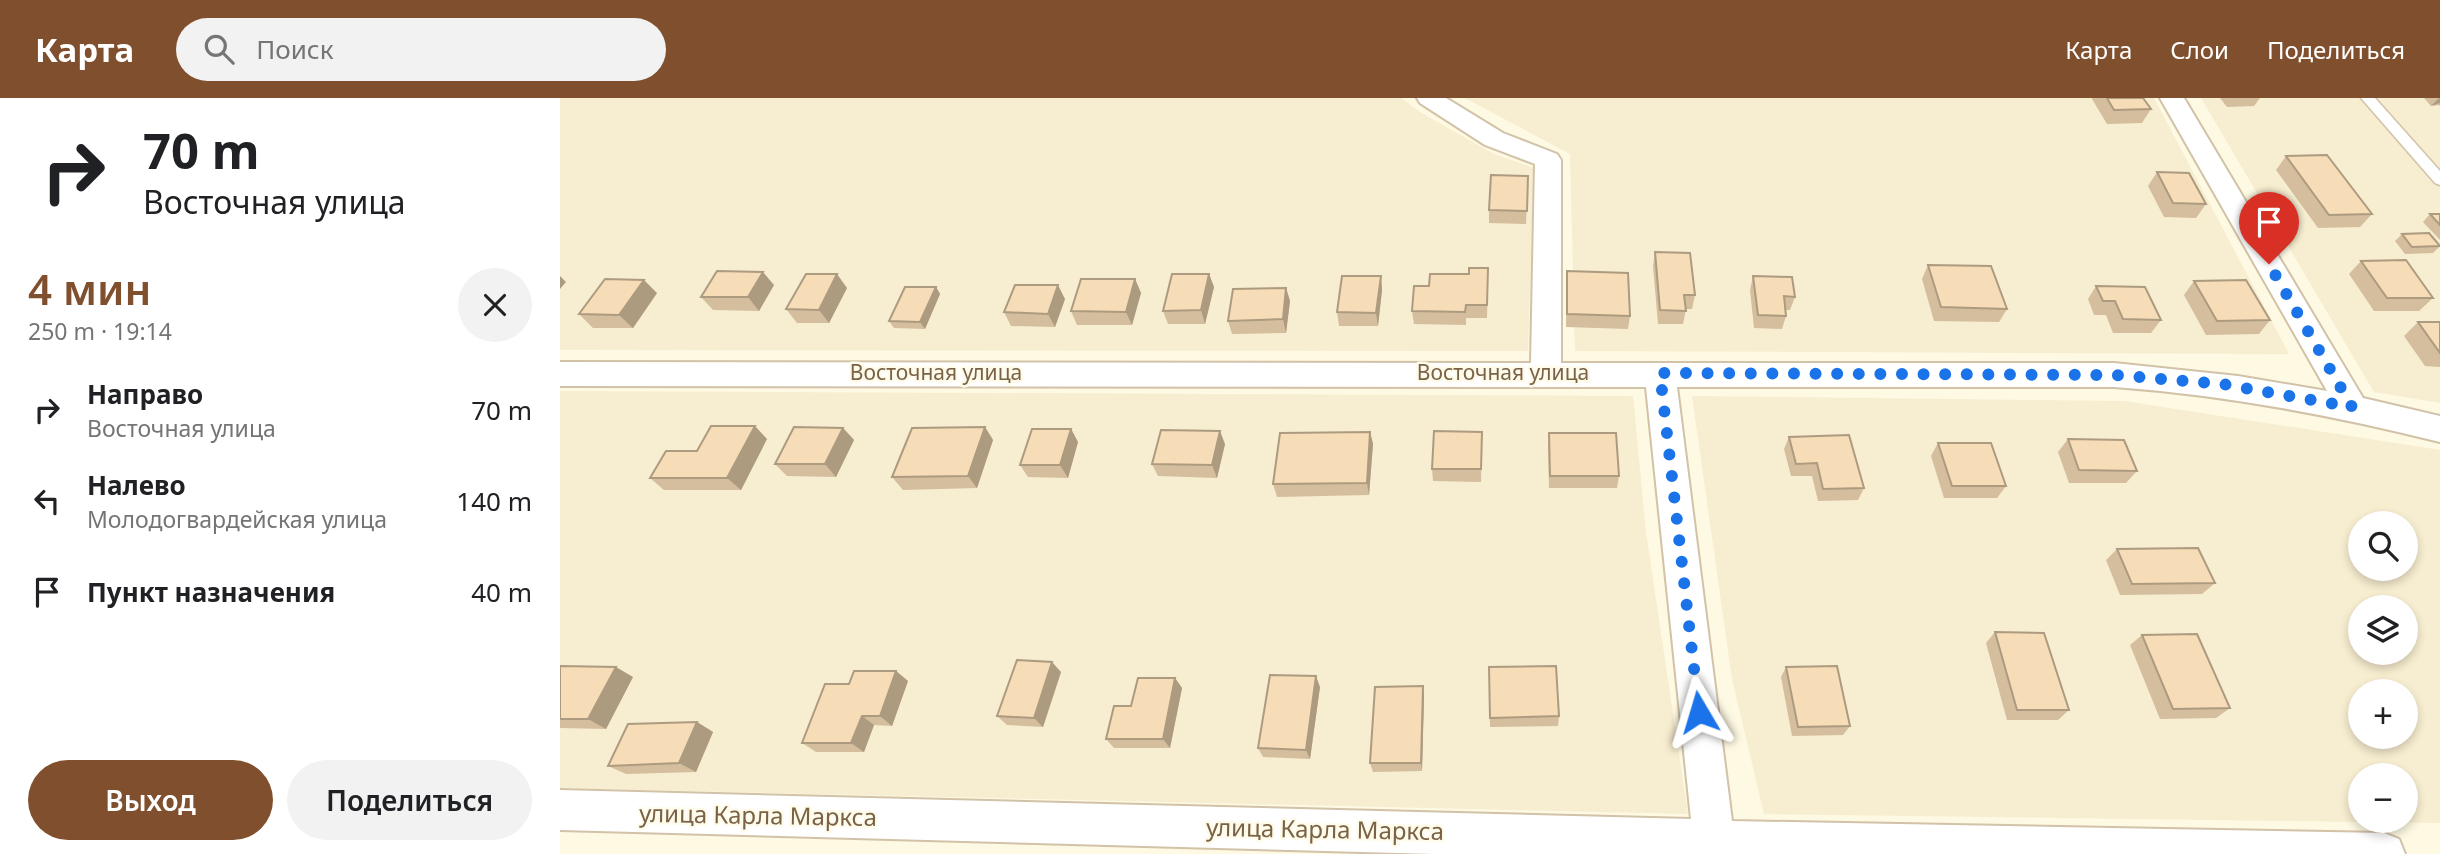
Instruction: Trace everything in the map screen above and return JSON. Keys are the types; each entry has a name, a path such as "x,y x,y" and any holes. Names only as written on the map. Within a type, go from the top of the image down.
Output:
{"street":[{"path":"1429,98 1494,139 1548,160 1546,373"},
{"path":"2172,98 2352,407"},
{"path":"1660,373 1714,841"},
{"name":"Восточная улица","path":"560,374 2114,375 2222,384 2352,407 2440,429"},
{"name":"улица Карла Маркса","path":"560,810 1714,841 1834,849 2384,854"}],"lane":[{"path":"2368,98 2440,180"}],"shaded area":[{"path":"560,98 1401,98 1420,112 1492,153 1534,168 1528,351 560,350"},
{"path":"1465,98 2154,98 2289,354 1575,351 1570,154"},
{"path":"2201,98 2440,98 2440,403 2374,392"},
{"path":"560,391 1633,396 1646,533 1688,814 560,788"},
{"path":"1692,396 2124,401 2440,450 2440,823 2418,823 2418,763 2348,763 2348,822 1764,814 1732,679"}],"building":[{"path":"2107,98 2143,98 2151,109 2114,110"},
{"path":"2327,155 2372,214 2329,215 2286,156"},
{"path":"2157,172 2189,173 2206,204 2173,203"},
{"path":"1491,175 1528,176 1527,211 1489,210"},
{"path":"2430,214 2440,214 2440,225"},
{"path":"2429,233 2440,246 2412,247 2402,234"},
{"path":"1655,252 1690,253 1695,295 1684,295 1686,311 1660,310"},
{"path":"2406,260 2433,298 2387,298 2361,261"},
{"path":"1928,265 1991,266 2007,309 1941,307"},
{"path":"1469,268 1488,268 1487,305 1466,305 1465,312 1412,311 1414,286 1429,286 1430,274 1469,274"},
{"path":"717,271 763,272 748,297 701,297"},
{"path":"1567,271 1628,273 1630,316 1567,314"},
{"path":"806,274 837,274 819,310 786,309"},
{"path":"1172,274 1209,274 1201,310 1163,311"},
{"path":"1342,276 1381,276 1376,313 1337,312"},
{"path":"1753,276 1792,277 1795,297 1784,296 1786,316 1758,315"},
{"path":"605,279 644,280 619,315 579,314"},
{"path":"1081,279 1135,279 1126,312 1071,311"},
{"path":"2246,280 2270,320 2217,321 2194,281"},
{"path":"1015,285 1058,285 1048,314 1004,312"},
{"path":"2096,286 2145,287 2161,320 2123,319 2115,301 2103,301"},
{"path":"905,287 936,287 920,322 889,321"},
{"path":"1286,288 1283,319 1228,321 1233,289"},
{"path":"2418,322 2440,322 2440,353"},
{"path":"711,426 755,426 727,478 650,478 666,451 697,451"},
{"path":"794,427 843,428 825,464 775,464"},
{"path":"985,427 968,476 892,477 912,428"},
{"path":"1032,429 1071,429 1060,465 1020,465"},
{"path":"1161,430 1220,431 1212,465 1152,464"},
{"path":"1434,431 1482,432 1481,469 1432,469"},
{"path":"1370,432 1367,483 1273,484 1280,433"},
{"path":"1549,433 1616,433 1619,476 1550,476"},
{"path":"1849,435 1864,488 1823,489 1817,463 1796,464 1789,437"},
{"path":"2068,439 2124,440 2137,471 2079,470"},
{"path":"1938,443 1991,443 2006,486 1952,486"},
{"path":"2198,548 2215,583 2132,584 2117,549"},
{"path":"1995,632 2044,633 2069,710 2017,710"},
{"path":"2197,634 2230,708 2173,709 2142,635"},
{"path":"1017,660 1052,662 1034,718 997,716"},
{"path":"560,666 616,667 588,719 560,719"},
{"path":"1556,666 1559,716 1490,718 1489,667"},
{"path":"1837,666 1850,726 1798,727 1786,667"},
{"path":"854,671 896,671 880,716 862,716 851,743 802,743 825,684 849,684"},
{"path":"1270,675 1316,676 1306,750 1258,748"},
{"path":"1138,678 1175,678 1163,739 1106,739 1114,706 1131,706"},
{"path":"1423,686 1421,763 1370,763 1375,687"},
{"path":"697,722 679,763 608,766 628,724"}],"route":[{"path":"1699,712 1660,373 2114,375 2222,384 2352,407 2269,264"}]}
